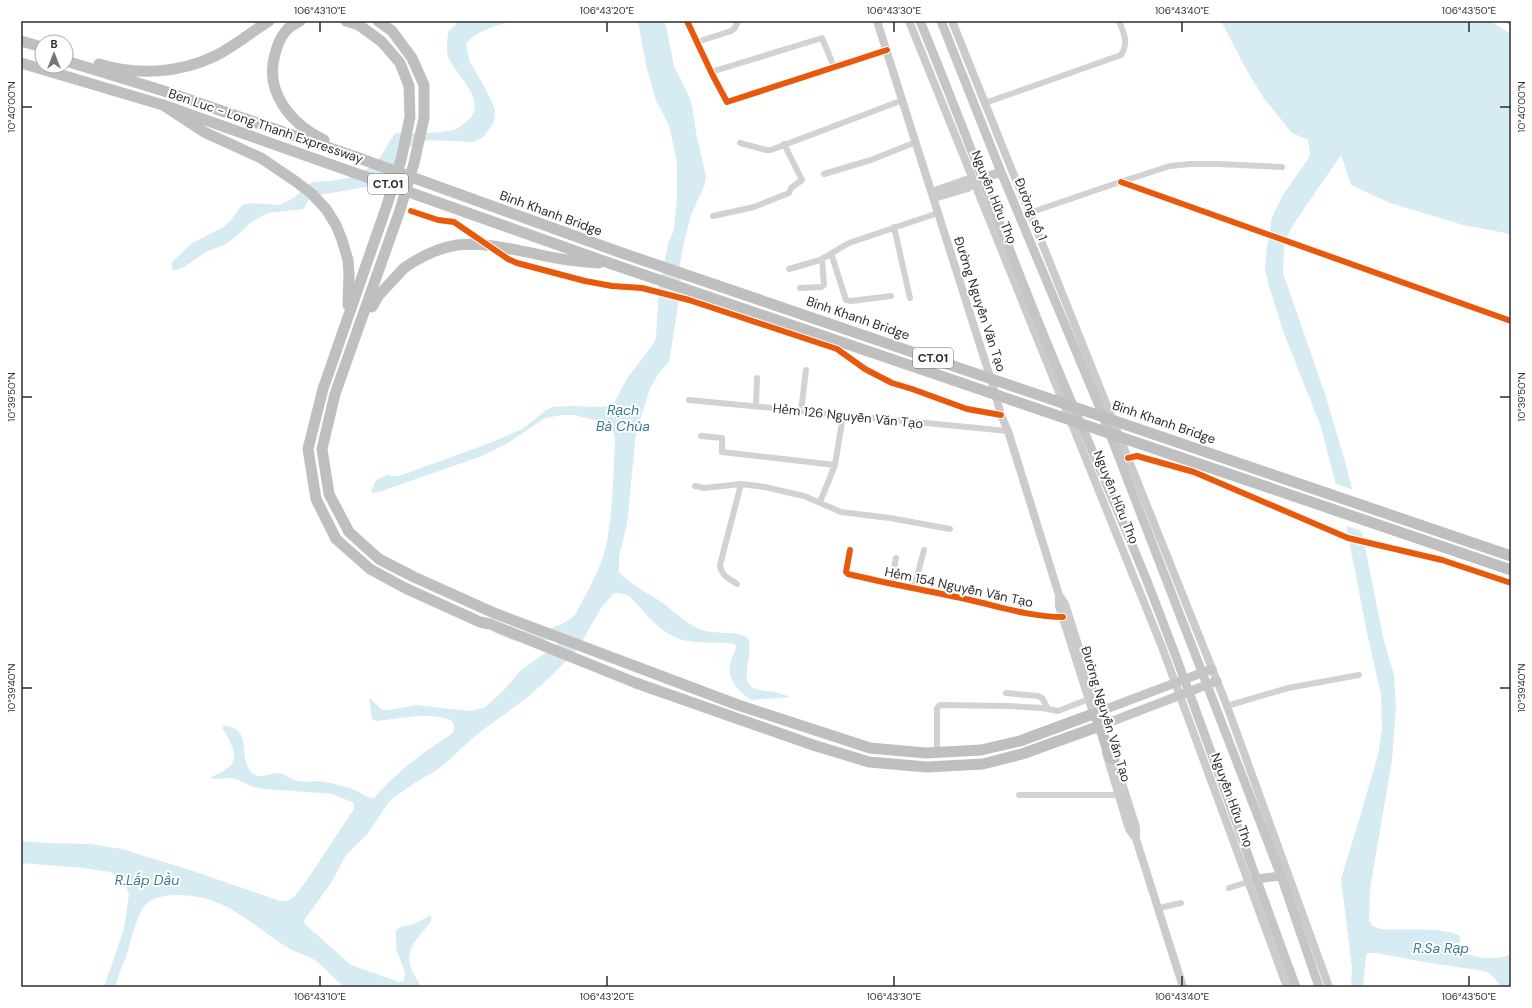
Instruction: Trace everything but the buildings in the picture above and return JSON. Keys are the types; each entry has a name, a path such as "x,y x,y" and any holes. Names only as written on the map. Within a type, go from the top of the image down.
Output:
{"highway":[{"path":"74,57 104,66 133,71 162,71 189,66 216,56 269,21"},
{"path":"300,21 285,31 277,46 273,61 272,78 277,95 285,109 297,122 313,135 356,157"},
{"path":"346,21 359,25 382,42 400,63 409,86 410,117 401,160 322,389 308,449 316,499 336,539 370,569 404,588 480,622 490,624 636,683 868,762 927,767 983,764 1022,754 1100,726"},
{"path":"378,21 392,31 412,58 424,85 424,118 414,163 400,210 335,394 322,449 329,494 349,532 379,559 414,577 494,613 738,705 870,748 926,753 981,750 1020,741 1096,713 1110,757 1114,759"},
{"path":"21,41 34,45"},
{"path":"21,48 34,52"},
{"name":"Ben Luc - Long Thanh Expressway","path":"21,63 163,105 612,264"},
{"name":"Ben Luc - Long Thanh Expressway","path":"74,63 164,91 356,157"},
{"path":"163,105 204,132 261,158 312,194 326,209 336,225 348,260 348,305 339,343"},
{"name":"Binh Khanh Bridge","path":"356,157 627,255 1511,556"},
{"path":"356,335 379,295 404,268 431,253 456,245 475,244 500,246 577,262 612,264"},
{"name":"CT.01","path":"612,264 1511,570"}],"main road":[{"name":"Đường Nguyễn Văn Tạo","path":"877,21 994,386 1001,415 1008,431 1059,595 1065,604 1096,713"},
{"name":"Nguyễn Hữu Thọ","path":"909,21 1041,327 1145,577 1184,694 1266,919 1287,987"},
{"name":"Nguyễn Hữu Thọ","path":"920,21 978,180"},
{"name":"Nguyễn Hữu Thọ","path":"941,21 1001,172"},
{"name":"Nguyễn Hữu Thọ","path":"952,21 1011,168"},
{"path":"933,195 968,188 978,180 1011,168"},
{"name":"Đường số 1","path":"1011,168 1029,213"},
{"name":"Đường số 1","path":"1001,172 1036,256"},
{"name":"Nguyễn Hữu Thọ","path":"1029,213 1227,706 1281,876 1320,980 1329,987"},
{"name":"Nguyễn Hữu Thọ","path":"1036,256 1098,406 1202,673 1254,794 1320,980"},
{"name":"Đường Nguyễn Văn Tạo","path":"1059,595 1059,606 1088,699 1096,713"},
{"path":"1096,713 1212,669"},
{"path":"1100,726 1217,681"},
{"name":"Đường Nguyễn Văn Tạo","path":"1100,726 1119,795 1130,829 1136,839 1183,987"},
{"name":"Đường Nguyễn Văn Tạo","path":"1114,759 1136,827 1136,839"},
{"path":"1252,881 1281,876"},
{"name":"Nguyễn Hữu Thọ","path":"1266,919 1296,987"}],"street":[{"path":"687,21 727,102 887,50"},
{"path":"703,40 731,31 735,28 738,21"},
{"path":"985,103 1121,55 1126,48 1125,36 1119,21"},
{"path":"711,72 822,38 834,67"},
{"path":"740,143 766,150 903,100"},
{"path":"824,174 871,160 916,142"},
{"path":"714,216 754,208 789,193 792,188 802,180 784,144"},
{"path":"1029,213 1170,166 1190,164 1282,167"},
{"path":"1121,182 1511,321"},
{"path":"410,211 438,220 454,222 508,259 517,263 585,281 612,286 642,288 689,300 838,349 865,368 892,383 967,409 1001,415"},
{"path":"789,269 822,259 849,243 938,213"},
{"path":"894,227 910,298"},
{"path":"831,253 846,300 850,301 891,296"},
{"path":"800,288 822,287 824,285 822,259"},
{"path":"801,411 806,370"},
{"path":"756,406 757,378"},
{"name":"Hẻm 126 Nguyễn Văn Tạo","path":"689,400 1008,431"},
{"path":"820,502 835,465 843,416"},
{"path":"701,436 722,438 722,452 835,465"},
{"path":"1128,458 1137,456 1194,472 1284,512 1348,538 1367,544 1442,560 1511,583"},
{"path":"738,584 721,572 720,565 741,484"},
{"path":"695,486 704,488 741,484 785,490 820,502 841,512 890,518 950,529"},
{"name":"Hẻm 154 Nguyễn Văn Tạo","path":"850,550 846,572 847,574 1027,614 1046,617 1063,617"},
{"path":"914,588 924,550"},
{"path":"890,583 896,558"},
{"path":"1227,706 1288,688 1359,675"},
{"path":"1006,693 1038,696 1048,708"},
{"path":"937,746 937,708 940,705 989,705 1061,710 1088,699"},
{"path":"1019,795 1119,795"},
{"path":"1230,888 1252,881"},
{"path":"1159,908 1181,902"}],"water":[{"path":"459,21 511,21 480,32 466,44 469,60 495,109 494,122 483,137 473,142 429,140 416,142 401,155 379,182 373,186 313,196 308,201 304,209 268,213 250,223 226,244 206,252 184,267 173,271 171,263 191,244 223,227 230,221 242,205 249,203 280,205 295,197 307,185 313,182 341,179 358,174 373,165 396,133 443,132 456,129 465,123 473,114 475,106 470,90 449,59 447,49 448,32"},
{"name":"Rạch Bà Chùa","path":"638,21 663,21 666,25 674,66 689,96 692,106 697,138 706,176 705,184 691,215 683,247 680,264 681,287 669,362 659,373 650,388 636,433 627,525 619,556 619,572 629,581 699,629 710,632 737,634 747,637 749,650 747,680 750,686 758,690 777,692 790,697 752,700 735,686 730,676 730,665 736,647 735,644 694,642 679,639 670,635 656,624 629,596 614,593 601,608 577,650 548,679 528,697 476,735 447,762 393,798 388,803 368,833 346,855 331,883 305,919 304,922 306,925 351,965 399,982 404,981 405,972 396,949 396,930 403,926 412,925 431,915 430,923 418,937 409,957 412,970 422,987 345,987 310,957 288,948 234,911 221,904 192,896 174,895 163,896 155,899 143,907 118,977 116,987 104,987 124,929 129,894 122,879 110,872 83,868 21,863 21,841 91,844 122,849 193,871 280,901 287,901 294,897 307,880 354,809 354,804 332,794 265,789 253,787 231,778 212,779 212,777 229,767 234,759 233,748 223,729 223,726 233,727 242,737 248,767 255,775 262,776 280,773 298,781 319,781 344,786 374,798 411,762 453,733 454,726 452,721 435,716 415,716 377,721 372,719 369,699 384,710 416,705 468,711 484,708 503,691 521,670 558,644 558,642 552,640 520,642 512,640 495,633 489,626 511,630 534,631 556,626 566,622 575,615 602,560 606,547 610,518 613,487 614,433 599,421 574,415 562,415 545,418 508,443 482,456 379,492 373,493 371,491 376,480 389,474 392,476 399,476 490,443 522,429 545,411 553,407 602,407 613,405 628,377 654,343 656,338 659,288 668,244 674,230 677,199 677,163 669,125 656,101 646,65"},
{"name":"R.Sa Rạp","path":"1221,21 1490,21 1511,34 1511,234 1463,225 1390,203 1351,185 1341,155 1293,225 1286,239 1284,248 1283,273 1325,394 1346,465 1358,512 1383,637 1394,675 1396,708 1392,760 1370,889 1369,921 1373,926 1380,929 1433,930 1453,933 1460,936 1460,947 1463,953 1475,956 1499,958 1511,954 1511,987 1501,987 1492,976 1484,971 1376,953 1368,953 1366,955 1363,987 1351,987 1352,968 1341,879 1378,755 1382,729 1381,694 1368,638 1345,520 1321,427 1283,331 1265,268 1272,217 1283,195 1308,159 1310,153 1308,140 1292,133 1263,97 1246,69"}],"pier":[{"path":"1333,483 1354,490 1364,532 1344,525"}],"cycle path":[{"path":"687,21 727,102 887,50"},
{"path":"1121,182 1511,321"},
{"path":"411,211 438,220 454,222 508,259 517,263 585,281 612,286 642,288 689,300 837,349 865,369 892,383 967,409 1001,415"},
{"path":"1128,458 1137,456 1194,472 1348,538 1442,560 1511,583"},
{"path":"850,550 846,572 848,574 1028,613 1051,617 1063,617"}],"water label":[{"name":"R.Lấp Dầu","path":"147,880"}]}
